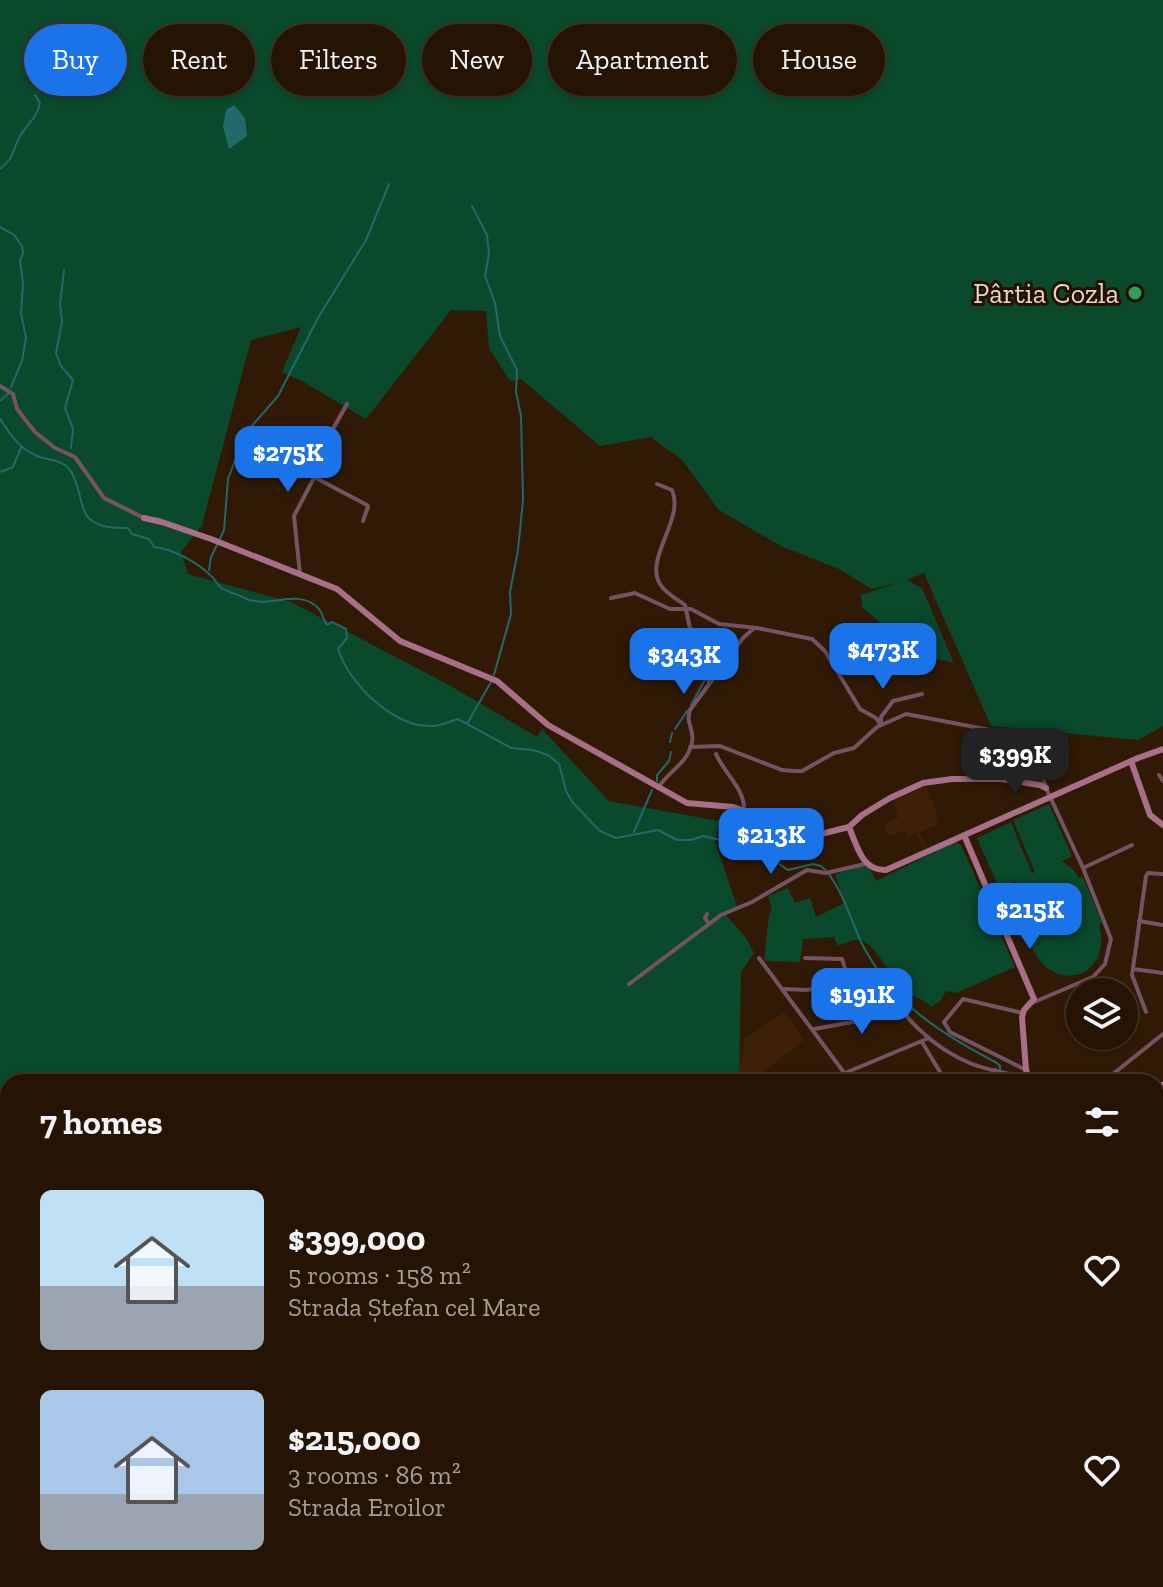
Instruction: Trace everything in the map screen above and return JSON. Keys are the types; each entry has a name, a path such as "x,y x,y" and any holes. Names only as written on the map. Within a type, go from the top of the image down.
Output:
{"street":[{"path":"0,386 12,392 17,409 35,432 55,448 75,457 104,498 144,518 162,522 337,589 400,641 497,681 548,725 687,803 744,810 809,833 824,834 849,827 882,803 923,783 951,779 1001,779 1046,788"},
{"path":"300,574 294,516 347,404"},
{"path":"314,477 367,505 363,521"},
{"path":"657,484 672,490 675,498 672,519 657,562 657,579 663,589 685,605 691,633 709,682"},
{"path":"611,598 635,593 670,609 691,609 719,624 800,636 817,643 860,709 876,718 881,725"},
{"path":"658,788 682,764 693,740 688,715 709,682 743,638 755,628"},
{"path":"881,725 881,717 893,701 922,694"},
{"path":"690,747 720,746 782,770 802,771 834,753 854,748 881,725 906,714 1027,737 1033,745 1046,788 1110,934 1108,957 1098,972 1086,981 1034,1002 1023,1013 1027,1074"},
{"path":"849,827 865,864 886,870 1163,749"},
{"path":"716,754 738,789 744,810"},
{"path":"1131,761 1150,815 1163,825"},
{"path":"1159,775 1163,781"},
{"path":"964,835 1034,1002"},
{"path":"1083,868 1132,845"},
{"path":"629,984 709,924 807,870 826,873 865,864"},
{"path":"1146,1012 1133,981 1133,969 1147,874 1163,874"},
{"path":"707,914 705,918 709,924"},
{"path":"1139,921 1163,925"},
{"path":"759,958 845,1073"},
{"path":"805,958 842,959 850,984"},
{"path":"1133,969 1163,973"},
{"path":"784,989 806,990 881,979 902,1013 930,1038 966,1060 1008,1074"},
{"path":"1023,1013 963,999 944,1022 950,1032 1026,1070"},
{"path":"814,1029 902,1013"},
{"path":"1113,1074 1163,1034"},
{"path":"840,1074 930,1038"},
{"path":"922,1042 941,1074"},
{"path":"995,1074 998,1071"}],"shaded area":[{"path":"926,785 938,818 936,825 920,832 926,846 923,848 916,833 908,836 905,831 888,836 884,824 898,818 893,798"},
{"path":"784,1012 804,1040 761,1074 737,1074 735,1067 744,1053 744,1039"}],"green space":[{"path":"0,0 1163,0 1163,726 1138,740 991,726 924,573 907,580 922,588 954,663 915,654 862,607 861,595 897,583 872,589 839,569 781,546 719,510 682,460 651,437 600,446 521,379 510,381 489,348 486,311 451,310 366,419 282,372 301,327 251,340 202,525 181,552 188,574 291,602 449,685 537,737 542,729 609,801 719,821 715,842 738,909 726,915 746,938 754,953 741,972 739,1074 0,1074"},
{"path":"1049,804 1072,856 1062,861 1079,878 1083,877 1102,923 1099,925 1101,943 1098,957 1090,968 1067,976 1054,972 1041,962 1031,946 1027,947 1011,915 1015,912 1012,891 1018,880 999,888 977,838 1011,822 1032,873 1035,872 1013,820"},
{"path":"955,842 961,845 1015,967 956,993 946,991 941,1000 931,1007 904,990 874,950 863,941 854,940 838,946 834,937 803,939 800,962 764,961 772,909 768,896 788,888 795,903 810,898 816,917 845,903 835,874 864,866 869,867 876,881"}],"water":[{"path":"234,105 245,118 247,136 229,149 223,127 226,110"}],"waterway":[{"path":"0,169 11,157 20,136 37,113 40,103 36,96"},
{"path":"220,539 224,530 228,479 239,450 251,427 278,396 318,318 366,240 389,184"},
{"path":"472,206 487,235 489,254 485,276 495,303 500,336 517,370 516,392 521,416 523,500 518,550 510,592 511,614 494,675"},
{"path":"0,227 14,235 23,253 20,260 23,284 21,313 26,338 22,361 11,387"},
{"path":"64,270 60,304 62,322 56,353 61,366 73,380 65,408 73,429 71,448"},
{"path":"0,401 9,393"},
{"path":"0,419 24,448 69,469 84,511 95,523 128,528 132,534 149,539 154,547 177,553 205,570 223,589 256,601 303,600 319,609 327,625 332,622 346,629 347,638 338,649 344,662 363,689 389,712 418,725 436,726 458,719 511,748 548,755 559,764 566,791 573,803 600,831 616,838 658,830 677,840 703,836 729,842 746,858 769,857 788,870 813,864 821,866 833,881 861,942 887,982 918,1014 955,1040 997,1063 1000,1074"},
{"path":"0,472 13,467 21,448"},
{"path":"209,570 217,545"},
{"path":"708,674 728,651"},
{"path":"691,705 706,678"},
{"path":"467,724 491,682"},
{"path":"675,729 687,711"},
{"path":"670,742 672,733"},
{"path":"657,781 657,775 669,761 671,752"},
{"path":"634,832 652,790"},
{"path":"721,821 722,839"}],"place":[{"name":"Pârtia Cozla","path":"1135,293"}]}
